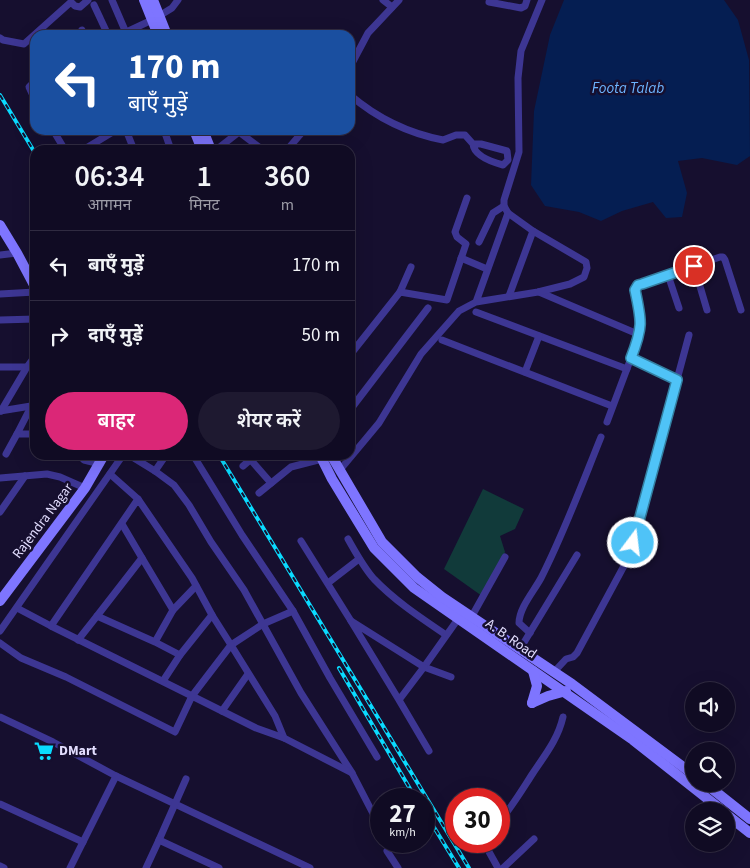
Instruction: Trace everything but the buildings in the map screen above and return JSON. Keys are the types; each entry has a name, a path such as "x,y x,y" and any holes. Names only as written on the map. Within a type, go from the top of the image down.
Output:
{"main road":[{"path":"144,0 164,30"},
{"path":"153,0 157,30"},
{"path":"0,225 30,278"},
{"name":"Rajendra Nagar","path":"0,602 84,488 101,460"},
{"name":"A. B. Road","path":"325,460 332,479 374,548 414,588 458,619 536,666 685,768"},
{"name":"A. B. Road","path":"328,460 339,471 387,548 417,578 520,649 536,666"},
{"path":"536,666 537,686 532,703 569,688"},
{"name":"A. B. Road","path":"569,688 712,802"},
{"path":"716,792 750,819"},
{"path":"735,821 750,833"}],"street":[{"path":"112,0 123,30"},
{"path":"132,30 172,8 178,0"},
{"path":"384,0 392,8"},
{"path":"355,58 368,33 399,0"},
{"path":"489,2 521,8 525,6 527,0"},
{"path":"476,302 506,210 504,200 519,152 518,78 521,50 542,0"},
{"path":"39,30 70,1 75,6 80,7 91,2 105,30"},
{"path":"0,38 24,44 30,38"},
{"path":"355,99 367,110 396,125 443,140 460,134 465,135 473,144 478,154 498,164 503,165 508,160 509,155 504,150 481,144 473,144"},
{"path":"91,145 108,135"},
{"path":"222,145 235,135"},
{"path":"243,135 256,145"},
{"path":"291,145 300,135"},
{"path":"400,292 447,300 466,244 457,238 455,232 467,198"},
{"path":"355,452 379,423 421,354 459,311 476,302 538,292 578,281 584,277 586,262 532,231 506,210 496,210 491,216 479,242"},
{"path":"509,296 532,231"},
{"path":"0,255 17,253"},
{"path":"607,422 640,335 642,322 635,290 638,285 723,257 742,310"},
{"path":"461,258 487,269"},
{"path":"694,266 707,310"},
{"path":"355,349 400,292 411,267"},
{"path":"668,275 679,308"},
{"path":"0,294 30,292"},
{"path":"538,292 640,335"},
{"path":"355,403 428,308"},
{"path":"476,312 627,369"},
{"path":"0,320 30,319"},
{"path":"551,677 566,659 577,654 625,564 633,543 689,335"},
{"path":"525,372 539,336"},
{"path":"442,340 612,406"},
{"path":"631,358 677,380"},
{"path":"1,411 30,364"},
{"path":"0,367 28,367"},
{"path":"1,411 30,408"},
{"path":"6,454 30,413"},
{"path":"17,434 30,434"},
{"path":"530,633 519,623 521,614 541,578 565,525 601,437"},
{"path":"0,631 120,460"},
{"path":"138,460 155,470 174,485 189,505 211,542 244,590 301,693 352,773 370,808"},
{"path":"155,470 162,460"},
{"path":"195,460 293,612 377,757"},
{"path":"243,466 250,460"},
{"path":"255,460 271,483"},
{"path":"260,493 291,467 312,460"},
{"path":"339,471 348,460"},
{"path":"110,474 138,499 196,586 275,716 284,738"},
{"path":"0,478 53,475 84,488"},
{"path":"0,512 25,476"},
{"path":"50,626 138,499"},
{"path":"122,524 173,610"},
{"path":"348,539 359,559 374,578 410,611 446,634"},
{"path":"301,541 429,751"},
{"path":"520,649 577,555"},
{"path":"472,616 505,557"},
{"path":"78,640 142,558"},
{"path":"328,583 359,559"},
{"path":"155,642 173,610 196,586"},
{"path":"16,608 256,728 284,738 352,773"},
{"path":"0,643 21,658 66,677 175,732 192,696 231,645 264,624 293,612"},
{"path":"163,681 180,655 212,615"},
{"path":"97,616 180,655"},
{"path":"399,700 458,619"},
{"path":"351,621 424,667 451,677"},
{"path":"222,711 248,674"},
{"path":"0,717 53,742 116,776 310,868"},
{"path":"510,808 554,741 562,717"},
{"path":"70,868 116,776"},
{"path":"146,868 186,779"},
{"path":"0,804 83,842"},
{"path":"503,868 534,839"},
{"path":"159,840 219,868"},
{"path":"387,853 398,868"},
{"path":"490,853 498,868"},
{"path":"0,866 4,868"}],"green space":[{"path":"483,489 524,509 515,529 500,536 505,552 482,596 444,569"}],"water":[{"name":"Foota Talab","path":"564,0 724,0 738,20 749,60 750,156 737,165 702,158 678,161 687,193 682,217 666,218 653,202 622,211 601,221 579,212 545,206 531,185 534,111 550,35"}],"railway":[{"path":"0,95 30,145"},
{"path":"222,460 469,868"},
{"path":"339,668 410,788"},
{"path":"435,829 459,868"}],"place":[{"name":"DMart","path":"44,751"}],"route":[{"path":"633,543 677,380 631,358 640,335 642,322 635,290 638,285 694,266"}]}
